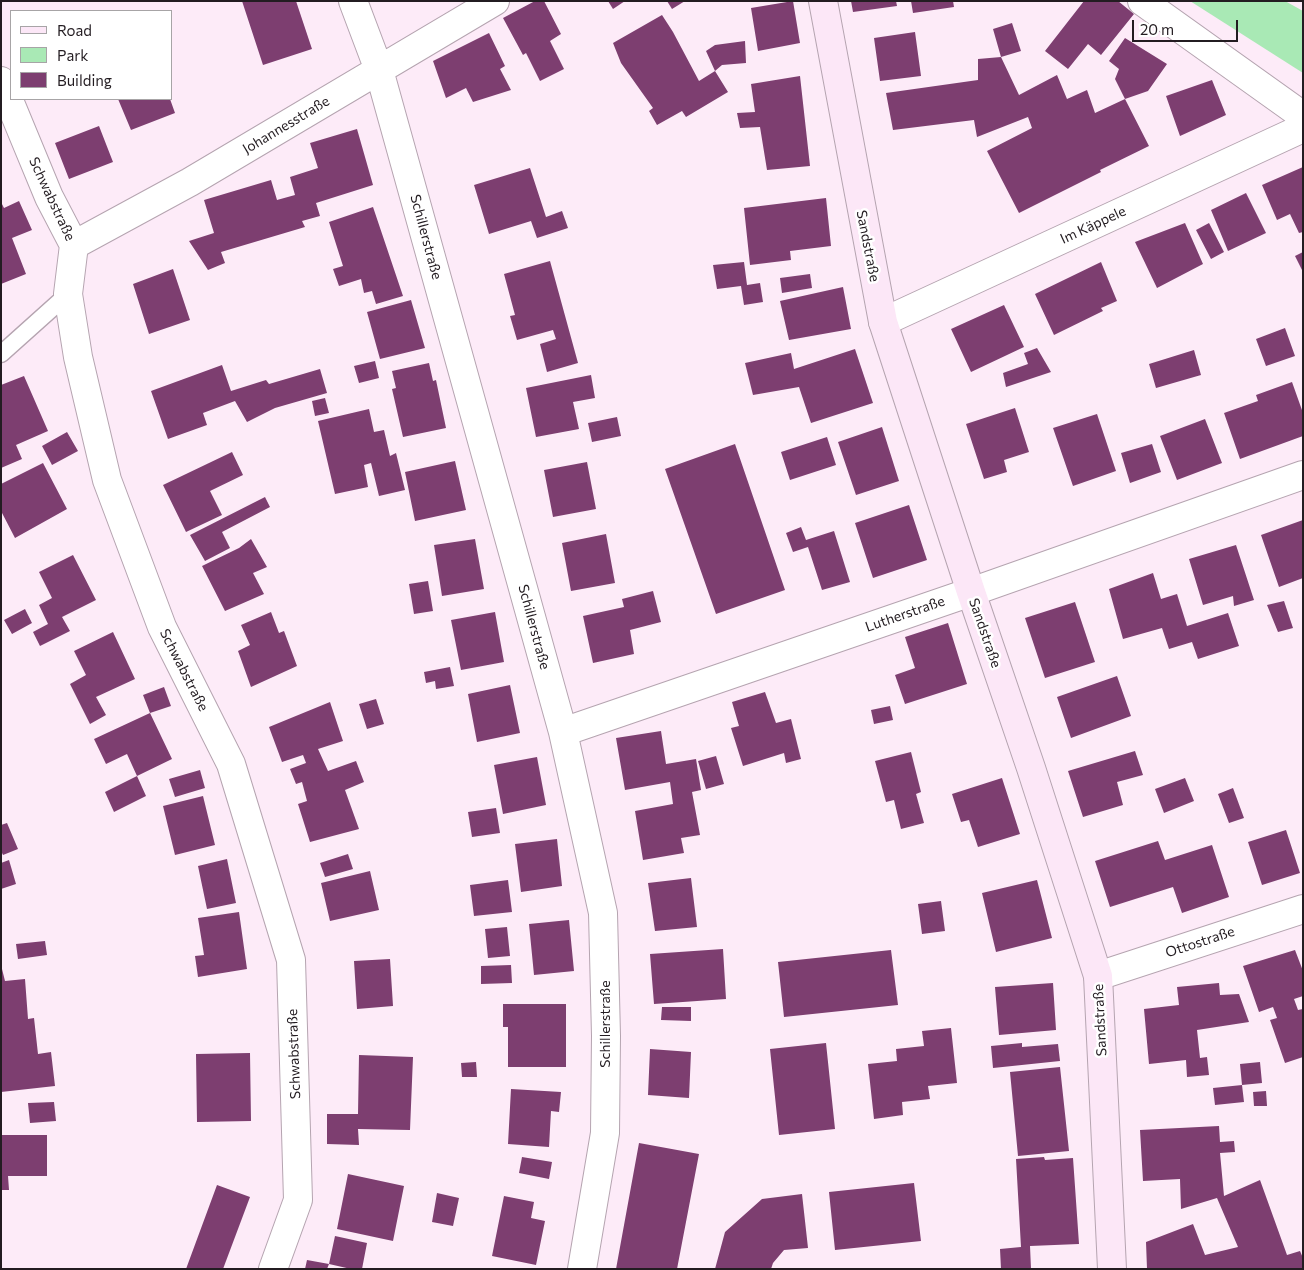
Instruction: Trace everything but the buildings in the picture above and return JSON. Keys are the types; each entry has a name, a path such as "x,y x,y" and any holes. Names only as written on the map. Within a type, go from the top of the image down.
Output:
{"main road":[{"name":"Sandstraße","path":"822,1 883,322 1098,976 1112,1269"}],"street":[{"name":"Schillerstraße","path":"353,1 380,70 563,732 604,913 605,1132 582,1269"},
{"name":"Johannesstraße","path":"74,245 190,182 495,1"},
{"path":"1142,1 1303,116"},
{"name":"Schwabstraße","path":"1,81 48,197 74,245 68,294 78,356 107,480 162,627 231,764 291,960 298,1200 273,1269"},
{"name":"Im Käppele","path":"883,322 1303,128"},
{"name":"Lutherstraße","path":"563,732 971,592 1303,475"},
{"name":"Ottostraße","path":"1098,976 1303,909"}],"lane":[{"path":"1,354 68,294"}],"green space":[{"path":"1190,1 1285,1 1303,11 1303,73"}]}
